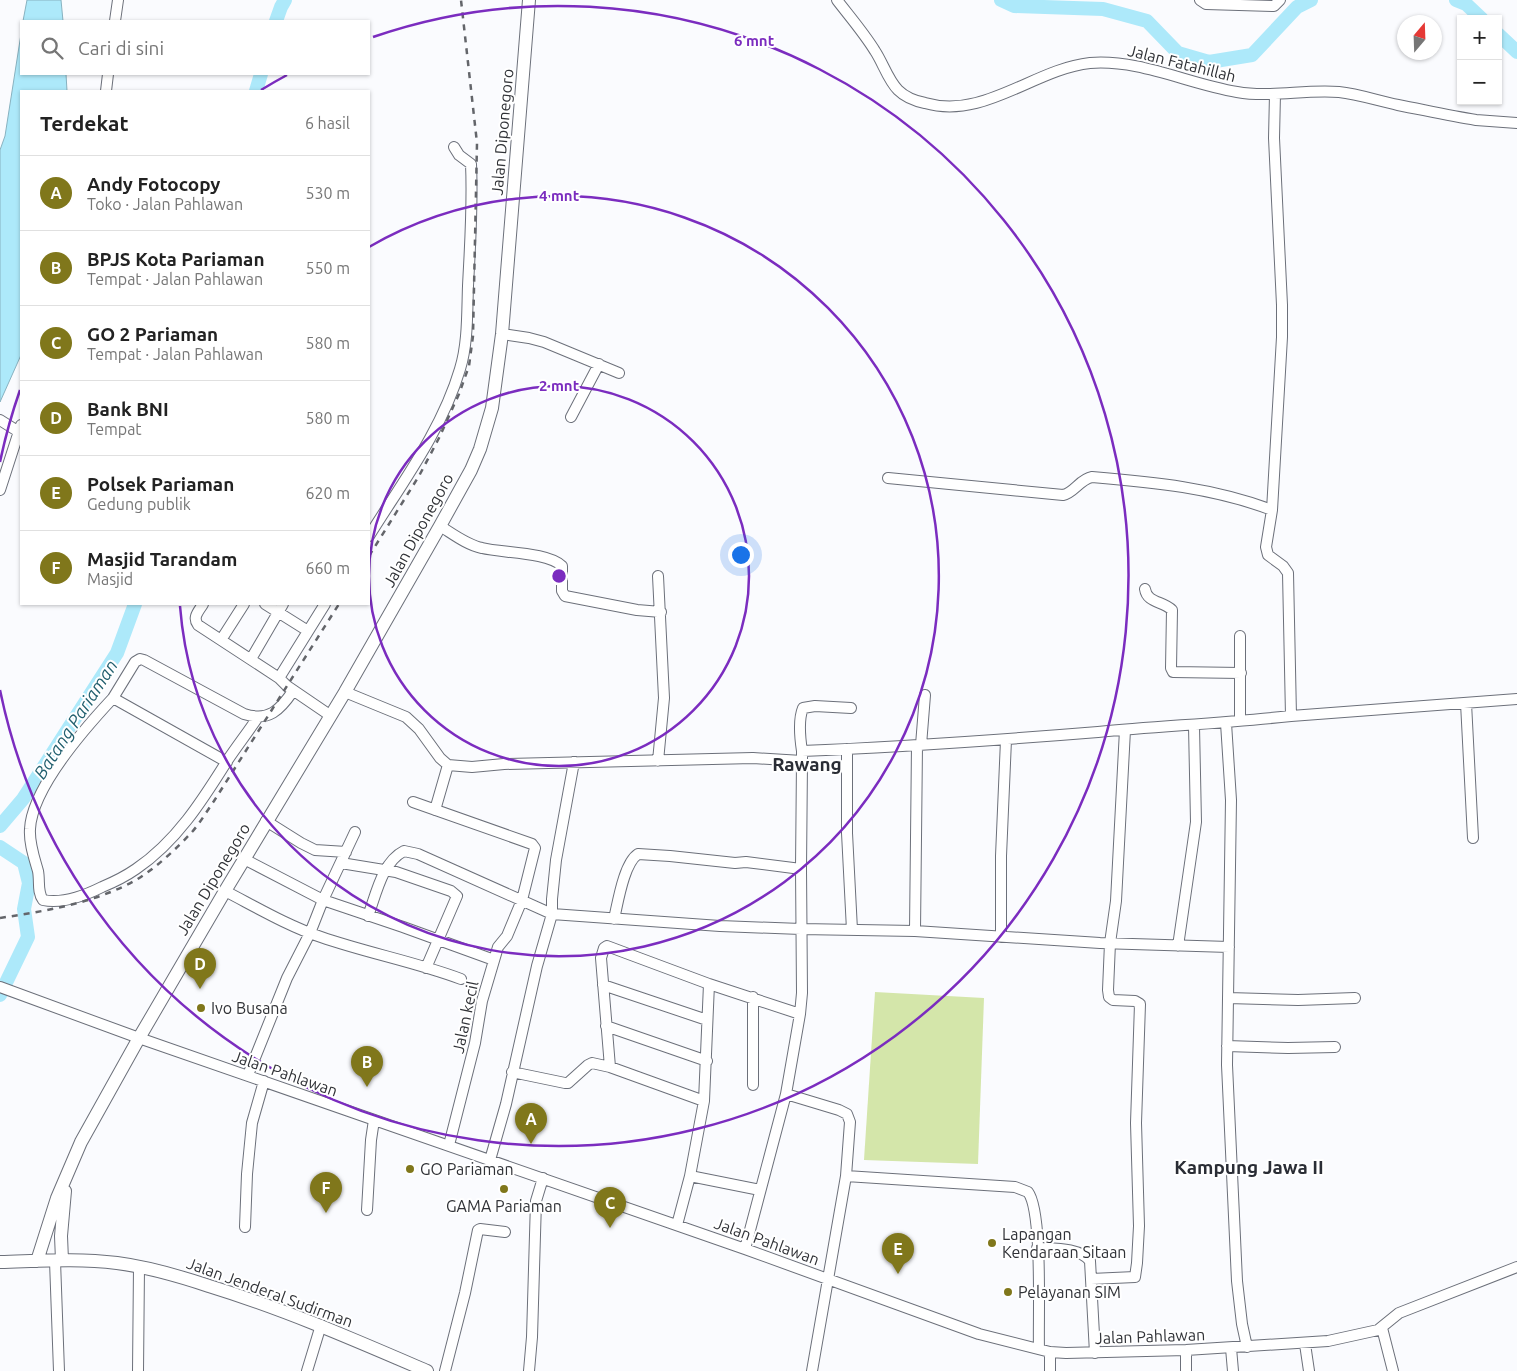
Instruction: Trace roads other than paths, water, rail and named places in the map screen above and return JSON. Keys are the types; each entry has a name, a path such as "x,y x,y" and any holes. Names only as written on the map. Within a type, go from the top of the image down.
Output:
{"main road":[{"name":"Jalan Diponegoro","path":"37,1261 57,1198 81,1142 225,890 345,692 471,470 486,431 496,384 502,334 529,0"},
{"name":"Jalan Diponegoro","path":"59,1260 67,1173"},
{"name":"Jalan Jenderal Sudirman","path":"0,1262 59,1260 118,1263 176,1276 230,1292 320,1325 427,1371"}],"street":[{"path":"115,20 118,0"},
{"name":"Jalan Fatahillah","path":"837,0 866,36 896,88 905,96 926,104 968,105 989,99 1063,68 1102,62 1132,65 1229,91 1249,94 1339,92 1476,120 1517,123"},
{"path":"1200,0 1206,4 1274,6 1280,0"},
{"path":"106,90 108,75"},
{"path":"1275,94 1274,138 1282,337 1272,510 1267,553 1270,558 1283,566 1288,573 1291,716"},
{"path":"370,534 435,429 454,388 462,361 467,316 472,191 471,164 459,155 454,148"},
{"path":"502,334 544,342 619,372"},
{"path":"571,417 599,364"},
{"path":"0,420 20,429 0,490"},
{"path":"888,478 1063,494 1069,493 1088,477 1101,478 1187,487 1272,510"},
{"path":"440,526 482,548 557,561 562,566 562,592 565,596 637,610 661,612"},
{"path":"658,576 664,709 658,762"},
{"path":"1145,589 1146,595 1149,598 1170,607 1172,610 1171,668 1173,672 1241,673"},
{"path":"202,605 195,617 196,623 279,678 331,716"},
{"path":"221,640 243,605"},
{"path":"279,678 324,605"},
{"path":"251,659 281,608 308,631"},
{"path":"1240,636 1240,721"},
{"path":"258,717 227,762 216,782 185,823 162,847 137,868 93,892 63,900 49,902 43,900 40,895 39,877 30,839 30,827 34,808 49,779 90,722 113,698 135,662 142,660 244,714 258,717 278,710 293,690"},
{"path":"345,692 406,717 419,729 440,758 448,765 472,767 504,764 658,762 802,756 847,749 1006,740 1194,726 1291,716 1517,699"},
{"path":"915,931 919,745 925,695"},
{"path":"113,698 227,762"},
{"path":"1466,703 1473,838"},
{"path":"745,1249 786,1094 800,1014 802,993 801,715 803,708 815,706 851,708"},
{"path":"1226,723 1231,800 1228,1046 1237,1281 1247,1347"},
{"path":"1178,946 1196,822 1194,726"},
{"path":"1091,1279 1135,1277 1137,1263 1139,1226 1136,1122 1140,1004 1135,1001 1119,1002 1113,1000 1109,997 1108,984 1110,943 1116,901 1125,730"},
{"path":"1001,937 1001,856 1006,740"},
{"path":"847,749 847,833 852,930"},
{"path":"490,1160 506,1104 539,956 552,914 556,860 574,762"},
{"path":"413,802 435,810 448,765"},
{"name":"Jalan kecil","path":"435,810 532,844 535,848 522,900 507,936 498,947 494,960 482,1002 475,1043 449,1145"},
{"path":"266,821 315,850 346,852"},
{"path":"248,1075 284,984 310,933 323,900 355,832"},
{"path":"368,916 385,870 401,852 408,851 552,914 801,929 915,931 1110,943 1229,947"},
{"path":"614,918 629,867 633,858 638,854 735,863 746,862 801,869"},
{"path":"244,859 323,900 439,939 494,960"},
{"path":"341,864 385,870 415,878 450,891 456,896 426,968"},
{"path":"225,890 310,933 461,979"},
{"path":"610,1067 601,958 603,950 608,946 709,984 800,1014"},
{"path":"677,1225 690,1176 704,1101 709,984"},
{"path":"603,985 707,1020"},
{"name":"Jalan Pahlawan","path":"0,987 139,1038 745,1249 979,1334 1050,1352 1095,1353 1231,1348 1305,1344 1354,1336 1382,1328 1399,1313 1517,1267"},
{"path":"753,998 753,1085"},
{"path":"1228,998 1298,1000 1355,998"},
{"path":"606,1026 707,1061"},
{"path":"1228,1046 1335,1047"},
{"path":"512,1072 568,1083 588,1065 596,1064 610,1067 704,1101"},
{"path":"245,1227 247,1174 252,1124 264,1081"},
{"path":"786,1094 847,1114 850,1127 846,1176 812,1371"},
{"path":"367,1210 374,1120"},
{"path":"690,1176 760,1190"},
{"path":"846,1176 1024,1189 1030,1195 1034,1204 1038,1248 1039,1349"},
{"path":"528,1371 532,1337 536,1201 543,1178"},
{"path":"445,1371 461,1311 478,1230 480,1228 505,1232"},
{"path":"1038,1248 1076,1252 1086,1256 1090,1261 1095,1353"},
{"path":"59,1260 59,1371"},
{"path":"138,1371 139,1267"},
{"path":"307,1371 320,1325"},
{"path":"1382,1328 1393,1371"},
{"path":"1305,1344 1309,1371"},
{"path":"1231,1348 1233,1371"},
{"path":"1186,1350 1186,1371"},
{"path":"1050,1352 1050,1371"}],"water":[{"path":"27,0 61,0 63,20 23,20"},
{"path":"20,40 20,75 66,75 67,90 20,90 20,357 0,402 0,150 5,136"}],"waterway":[{"name":"Batang Pariaman","path":"276,20 285,0"},
{"name":"Batang Pariaman","path":"1001,0 1014,6 1103,9 1147,21 1178,53 1209,62 1252,55 1297,7 1311,0"},
{"name":"Batang Pariaman","path":"1456,0 1466,4 1478,15"},
{"name":"Batang Pariaman","path":"1502,38 1517,52"},
{"name":"Batang Pariaman","path":"256,90 261,75"},
{"name":"Batang Pariaman","path":"0,826 23,799 117,653 135,605"},
{"path":"0,847 24,863 29,883 24,909 28,937 0,995"}],"railway":[{"path":"370,554 419,476 439,438 459,394 469,366 473,336 477,143 461,0"},
{"path":"0,918 52,909 104,895 136,880 173,851 192,832 214,801 338,605"}],"place":[{"name":"Bank BNI","path":"200,989"},
{"name":"Ivo Busana","path":"201,1008"},
{"name":"BPJS Kota Pariaman","path":"367,1087"},
{"name":"Andy Fotocopy","path":"531,1144"},
{"name":"GO Pariaman","path":"410,1169"},
{"name":"GAMA Pariaman","path":"504,1189"},
{"name":"Masjid Tarandam","path":"326,1213"},
{"name":"GO 2 Pariaman","path":"610,1228"},
{"name":"Lapangan Kendaraan Sitaan","path":"992,1243"},
{"name":"Polsek Pariaman","path":"898,1274"},
{"name":"Pelayanan SIM","path":"1008,1292"}],"district":[{"name":"Rawang","path":"807,764"},
{"name":"Kampung Jawa II","path":"1249,1167"}]}
